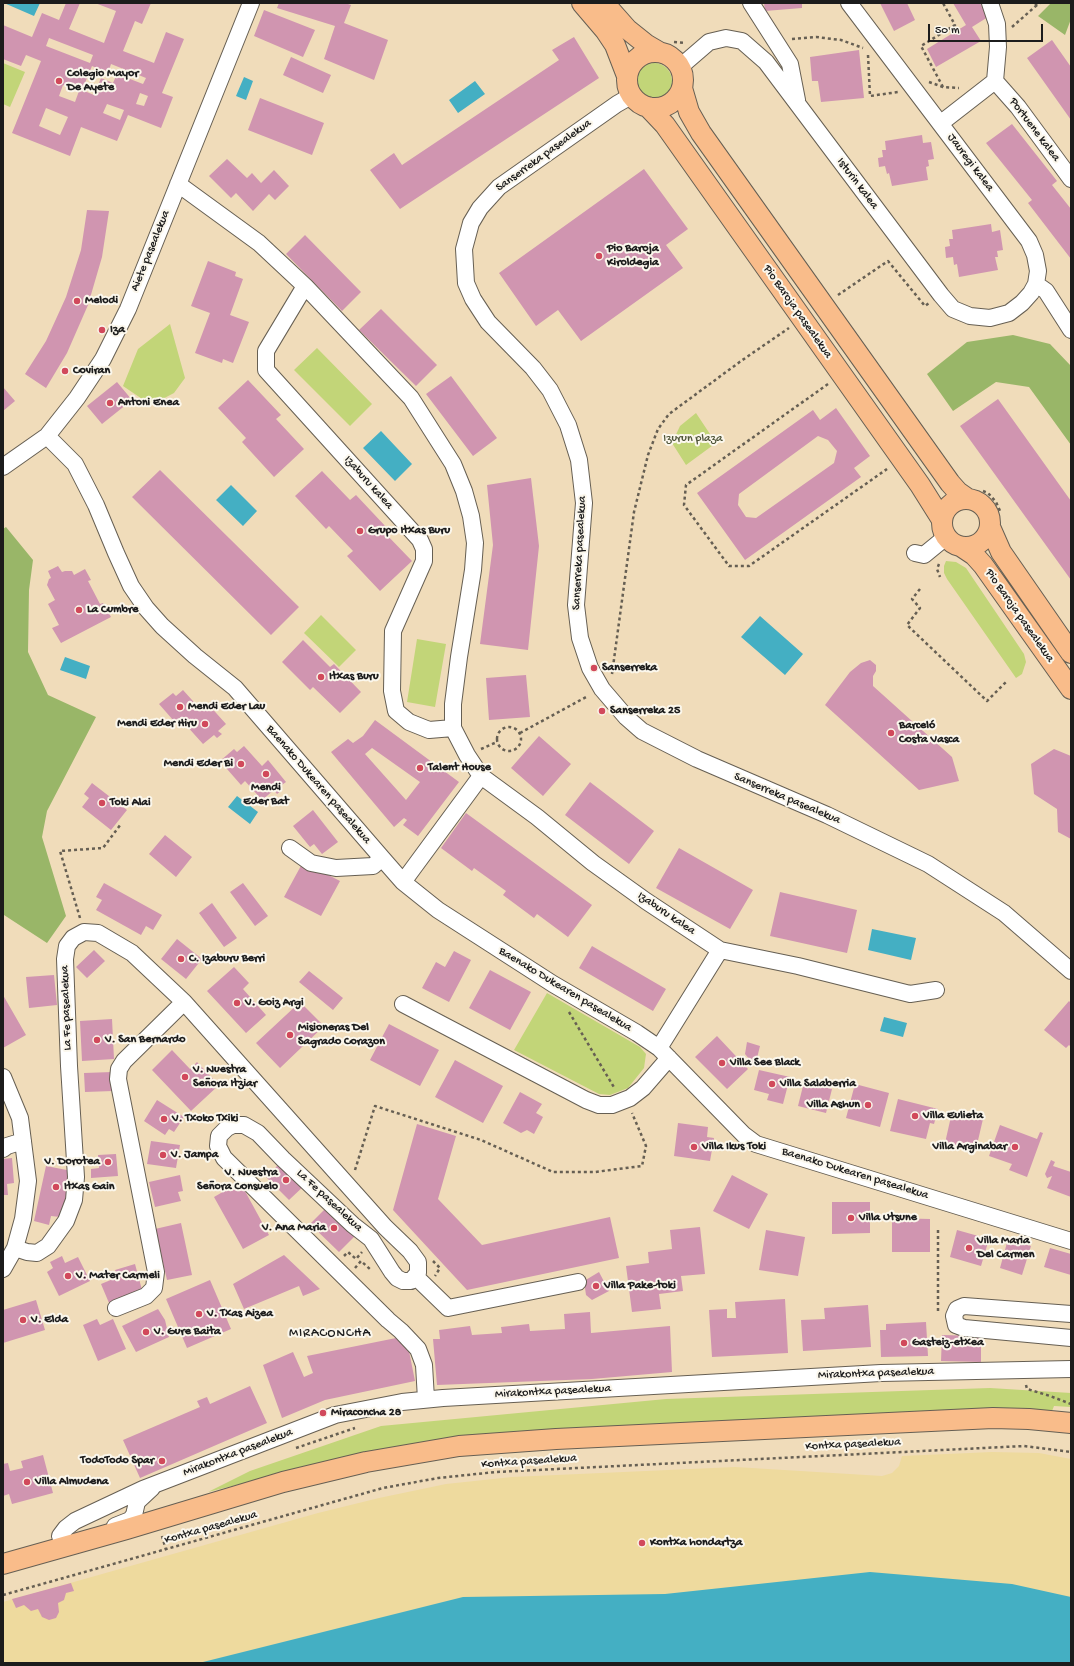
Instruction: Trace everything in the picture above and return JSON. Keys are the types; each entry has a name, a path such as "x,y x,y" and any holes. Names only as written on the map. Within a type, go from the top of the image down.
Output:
{"main road":[{"path":"582,3 605,30 615,45 627,76"},
{"path":"604,3 627,29 647,45 659,52"},
{"path":"631,96 626,83 627,76 632,62 638,57 651,52 659,52 667,54 675,59 680,67"},
{"name":"Pio Baroja pasealekua","path":"680,67 683,81 682,88 689,112 701,133 950,483 958,492 968,499"},
{"path":"648,107 662,107 668,104 679,95 682,88"},
{"name":"Pio Baroja pasealekua","path":"631,96 641,105 648,107 665,125 920,485 950,535 983,564 1071,689"},
{"path":"968,499 975,500 986,508 990,520 990,528 985,538 975,546 950,535 946,509 950,504 956,501 968,499"},
{"name":"Pio Baroja pasealekua","path":"990,528 1001,552 1071,653"},
{"path":"3,1564 283,1482 366,1462 410,1454 492,1443 993,1418 1071,1423"},
{"path":"3,1553 60,1536 131,1505 283,1482"}],"street":[{"name":"Aiete pasealekua","path":"3,466 47,436 77,398 103,359 128,309 252,3"},
{"path":"750,3 790,64 799,106"},
{"name":"Jauregi kalea","path":"849,3 1029,241 1035,255 1038,271 1036,284"},
{"path":"940,123 995,81 998,47 997,24 990,3"},
{"name":"Isturin kalea","path":"680,67 709,42 726,38 742,41 766,62 953,309 970,316 990,318 1009,313 1022,303 1031,293 1036,284"},
{"name":"Portuene kalea","path":"995,81 1018,108 1071,179"},
{"name":"Sanserreka pasealekua","path":"631,96 617,104 499,187 480,208 471,223 464,249 466,283 473,299 488,322 533,368 550,390 568,425 577,453 584,503 576,605 580,638 590,668 602,689 626,717 642,731 697,759 827,815 928,864 1004,913 1071,971"},
{"name":"Izaburu kalea","path":"178,184 259,243 305,286 411,398 453,464 464,491 471,516 475,543 473,570 453,704 453,728 467,755 481,776 537,817 593,863 646,901 720,950 798,966 910,994 936,990"},
{"path":"1036,284 1046,291 1071,330"},
{"name":"Izaburu kalea","path":"305,286 266,350 266,370 420,540 424,549 424,561 393,631 394,698 396,711 409,722 429,730 453,728"},
{"name":"Baenako Dukearen pasealekua","path":"47,436 75,464 96,505 131,586 146,608 162,626 195,656 235,688 403,882 438,910 553,984 637,1033 664,1053 744,1135 756,1144 1071,1242"},
{"path":"915,553 924,555 950,535"},
{"path":"403,882 481,776"},
{"path":"290,848 311,862 336,868 373,866 382,858"},
{"name":"La Fe pasealekua","path":"15,1248 27,1252 37,1253 48,1246 66,1220 74,1200 76,1178 69,1066 65,959 67,946 73,938 84,932 98,933 132,953 184,1002 385,1227 410,1251 418,1262 418,1273 411,1281 403,1281 397,1278 371,1239 268,1145 258,1133 244,1125 233,1125 227,1128 219,1136 218,1146 224,1158 418,1349 424,1365 426,1399"},
{"path":"404,1004 586,1100 599,1105 612,1105 630,1098 642,1088 664,1053 720,950"},
{"path":"116,1308 146,1296 154,1288 156,1272 118,1079 119,1069 124,1061 184,1002"},
{"path":"3,1077 20,1118 28,1182 22,1219 15,1248 3,1269"},
{"path":"3,1149 7,1146 23,1141"},
{"path":"416,1277 448,1308 578,1282"},
{"path":"1071,1314 964,1306 958,1308 954,1316 956,1325 964,1328 1071,1338"},
{"name":"Mirakontxa pasealekua","path":"131,1505 155,1485 335,1415 402,1402 426,1399 881,1373 1067,1372"},
{"path":"88,1540 96,1531 130,1520 131,1505"}],"path":[{"path":"943,3 955,25 921,46 943,87"},
{"path":"1009,31 1037,4"},
{"path":"790,39 816,37 841,40 863,48 869,57 870,96 899,92"},
{"path":"923,80 943,87 958,88 963,86"},
{"path":"838,294 888,261 924,306 941,295"},
{"path":"520,732 602,689 612,675 634,512 648,455 658,429 669,414 742,361 791,328"},
{"path":"830,383 686,485 684,505 729,566 749,566 889,467"},
{"path":"940,577 937,569 940,562 944,560"},
{"path":"920,589 912,599 920,608 908,625 987,701 1007,681"},
{"path":"514,727 520,732 522,738 521,743 514,750 505,750 499,746 497,738 504,728 514,727"},
{"path":"84,932 60,851 103,848 121,824"},
{"path":"569,1011 618,1095"},
{"path":"371,1118 374,1106 481,1140 553,1172 595,1172 642,1166 646,1146 629,1107"},
{"path":"938,1230 938,1312 954,1316"},
{"path":"342,1274 348,1268 340,1260 348,1252 356,1260 363,1252 355,1245 365,1234"},
{"path":"359,1274 354,1269 362,1261 374,1272"},
{"path":"1019,1384 1034,1384"},
{"path":"1027,1389 1070,1404"},
{"path":"289,1451 362,1426"},
{"name":"Kontxa pasealekua","path":"3,1596 383,1488 445,1478 511,1472 1008,1446 1024,1446 1071,1452"},
{"path":"157,1520 166,1550"}],"green space":[{"path":"1051,3 1071,3 1071,19 1065,35 1038,16"},
{"path":"3,63 25,72 10,107 3,104"},
{"path":"658,63 667,68 671,74 671,88 667,94 658,99 650,99 641,94 637,88 636,77 641,68 647,64"},
{"path":"170,324 185,378 174,393 151,405 123,386 138,349"},
{"path":"1013,335 1050,344 1071,366 1071,445 1029,387 996,382 953,411 927,374 967,342"},
{"path":"317,348 372,404 350,426 294,370"},
{"name":"Izurun plaza","path":"696,413 716,443 686,465 672,443 680,426"},
{"path":"6,527 33,560 29,590 28,652 48,695 96,717 47,811 42,837 66,916 47,943 3,915 3,529"},
{"path":"946,561 956,562 966,568 1024,654 1026,662 1022,674 1016,678 947,579 944,573"},
{"path":"321,615 356,650 339,667 304,633"},
{"path":"417,639 446,644 435,707 407,702"},
{"path":"547,993 640,1047 646,1054 644,1068 628,1088 610,1095 599,1094 514,1050"},
{"path":"990,1388 1071,1393 1071,1407 1054,1406 1052,1411 963,1409 592,1428 346,1458 208,1492 250,1471 381,1426 666,1399"}],"sand":[{"name":"Kontxa hondartza","path":"992,1452 1039,1453 1071,1459 1071,1663 3,1663 3,1602 318,1513 379,1498 446,1484 512,1477 735,1467 882,1476 892,1473 899,1466 902,1456"}],"water":[{"path":"4,3 40,3 34,16"},
{"path":"244,77 253,81 246,100 236,96"},
{"path":"475,81 485,94 458,113 449,100"},
{"path":"381,431 412,464 395,481 363,448"},
{"path":"231,485 257,511 243,526 216,500"},
{"path":"760,616 803,654 785,675 741,637"},
{"path":"65,657 90,666 86,679 60,670"},
{"path":"237,796 258,812 250,824 228,807"},
{"path":"872,929 916,938 911,960 868,950"},
{"path":"884,1017 907,1023 903,1037 880,1031"},
{"path":"870,1572 1012,1584 1071,1597 1071,1663 199,1663 463,1597 665,1594"}],"building":[{"name":"Colegio Mayor De Ayete","path":"66,3 80,3 69,29 104,43 116,11 95,3 151,3 142,24 135,21 123,51 154,63 166,32 184,39 162,93 173,97 161,128 128,115 117,141 81,127 70,156 12,133 41,61 26,55 21,66 3,59 3,25 32,37 42,13 59,20","holes":["49,38 93,55 90,63 46,46","111,64 146,78 143,84 117,74 113,83 101,78 94,95 82,90 92,66 108,73","63,85 79,91 75,102 59,96","140,93 148,96 144,106 136,104","107,104 124,110 120,120 103,113","46,108 68,117 60,135 39,126"]},
{"path":"279,3 345,3 351,5 344,23 388,40 374,80 324,59 335,26 277,8"},
{"path":"764,3 802,3 802,8 765,11"},
{"path":"880,3 907,3 915,20 894,31"},
{"path":"953,3 980,3 988,17 972,27 981,41 936,67 927,49 966,25"},
{"path":"264,10 315,30 303,57 254,36"},
{"path":"574,37 599,78 400,209 370,170 394,153 402,165 559,60 552,50"},
{"path":"1052,40 1071,67 1071,120 1027,58"},
{"path":"859,50 864,98 821,102 818,81 812,81 810,57"},
{"path":"291,57 331,75 323,93 283,75"},
{"path":"260,98 324,123 312,155 248,130"},
{"path":"1012,124 1057,181 1052,185 1071,209 1071,259 1028,203 1032,200 986,143"},
{"path":"922,135 923,143 931,142 934,159 928,160 929,166 926,167 928,180 892,186 889,173 887,174 885,166 879,167 878,158 883,157 882,150 886,150 885,141"},
{"path":"227,159 247,178 252,173 261,183 274,170 289,186 275,200 269,194 253,211 236,193 231,198 209,176"},
{"name":"Pio Baroja Kiroldegia","path":"644,169 688,229 666,245 683,268 581,341 558,310 536,326 499,273"},
{"name":"Melodi","path":"87,210 109,211 102,257 88,305 67,353 46,388 25,374 46,341 66,297 81,250"},
{"path":"991,224 992,232 1000,230 1003,250 997,251 998,257 995,257 998,270 959,277 957,264 954,265 953,257 946,258 945,247 950,246 949,239 953,239 952,230"},
{"path":"305,235 361,292 342,311 286,254"},
{"path":"208,261 236,272 235,276 243,279 230,315 249,322 233,363 223,359 222,363 195,353 210,313 191,306"},
{"path":"381,309 437,365 416,386 359,330"},
{"path":"451,376 497,438 473,456 426,394"},
{"path":"248,380 281,415 276,419 304,449 274,477 242,442 246,438 218,408"},
{"name":"Antoni Enea","path":"117,382 132,400 102,424 87,406"},
{"path":"3,387 15,401 3,411"},
{"path":"998,399 1071,501 1071,580 960,426"},
{"path":"836,408 870,456 854,468 861,477 745,560 697,493 813,410 820,420","holes":["818,436 828,440 837,451 834,463 756,518 746,517 738,505 739,494"]},
{"path":"160,470 299,607 271,635 132,497"},
{"name":"Grupo Itxas Buru","path":"322,471 350,500 356,495 388,529 384,532 412,561 380,591 347,556 353,551 329,526 326,529 295,496"},
{"path":"531,478 539,546 528,650 480,644 493,545 487,485"},
{"name":"La Cumbre","path":"58,566 62,572 72,571 74,575 85,569 91,580 88,581 100,604 103,603 111,617 61,643 52,628 59,625 48,604 55,600 47,585 49,579 51,578 48,571"},
{"name":"Itxas Buru","path":"303,640 330,667 334,664 361,692 340,713 313,687 310,690 282,662"},
{"name":"Barceló Costa Vasca","path":"870,660 876,665 876,671 873,676 873,686 952,757 959,781 919,790 825,705 850,672 861,663"},
{"path":"526,675 530,717 489,720 486,678"},
{"path":"183,690 201,710 208,704 226,724 218,731 222,734 217,738 214,735 203,744 185,724 180,728 159,704 173,693 176,696"},
{"name":"Talent House","path":"375,720 459,782 418,836 403,825 407,820 404,818 394,827 331,752 348,739 353,743 363,736","holes":["372,748 420,782 406,800 365,754"]},
{"path":"539,736 571,764 543,796 511,768"},
{"path":"244,746 262,766 268,760 286,782 279,787 282,790 277,794 274,790 262,800 245,781 241,785 220,761 234,749 237,752"},
{"path":"1054,749 1071,756 1071,839 1058,832 1057,809 1034,794 1031,764"},
{"path":"590,782 654,831 629,864 565,815"},
{"name":"Toki Alai","path":"92,783 127,810 111,830 82,807 89,798 84,794"},
{"path":"313,810 338,842 322,854 314,844 310,847 293,826"},
{"path":"466,813 592,905 568,937 537,914 534,918 503,895 506,891 474,868 472,871 441,848"},
{"path":"165,835 192,857 176,877 149,854"},
{"path":"679,848 753,890 730,929 656,888"},
{"path":"303,862 340,881 321,916 284,897"},
{"path":"104,883 162,915 153,930 146,926 141,935 96,910 102,900 96,897"},
{"path":"243,883 268,916 255,926 230,892"},
{"path":"780,892 857,910 847,953 770,936"},
{"path":"212,903 237,938 224,947 199,913"},
{"name":"C. Izaburu Berri","path":"177,939 202,959 186,979 161,959"},
{"path":"592,946 666,989 653,1011 579,968"},
{"path":"94,950 105,961 87,978 76,967"},
{"path":"454,951 471,960 449,1002 422,988 436,962 445,967"},
{"name":"V. Goiz Argi","path":"234,967 249,983 243,989 266,1015 246,1033 207,991"},
{"path":"490,970 531,992 510,1030 469,1008"},
{"path":"309,971 343,998 333,1010 299,982"},
{"path":"54,975 57,1005 29,1008 26,977"},
{"path":"3,995 26,1035 3,1048"},
{"path":"1069,1001 1071,1003 1071,1047 1069,1045 1066,1048 1044,1030"},
{"name":"Misioneras Del Sagrado Corazon","path":"300,1002 324,1026 280,1068 256,1043"},
{"name":"V. San Bernardo","path":"112,1019 114,1059 82,1061 80,1021"},
{"path":"389,1024 439,1050 420,1086 370,1060"},
{"name":"Villa See Black","path":"717,1036 748,1069 727,1089 695,1057"},
{"path":"747,1042 760,1046 755,1066 745,1054"},
{"name":"V. Nuestra Señora Itziar","path":"172,1050 190,1069 197,1062 219,1085 191,1111 152,1070"},
{"path":"455,1060 503,1086 483,1123 435,1097"},
{"name":"Villa Salaberria","path":"759,1070 790,1077 783,1104 767,1100 769,1094 754,1090"},
{"path":"112,1072 113,1091 85,1092 84,1073"},
{"path":"804,1082 832,1089 826,1113 798,1106"},
{"name":"Villa Ashun","path":"855,1084 889,1093 880,1127 846,1118"},
{"path":"520,1092 542,1104 536,1113 543,1117 534,1134 527,1130 521,1133 503,1123"},
{"name":"Villa Eulieta","path":"898,1099 938,1109 934,1124 930,1123 926,1139 890,1131"},
{"name":"V. Txoko Txiki","path":"157,1100 184,1117 174,1132 169,1129 165,1135 144,1121"},
{"path":"952,1112 983,1119 976,1149 945,1143"},
{"name":"Villa Ikus Toki","path":"678,1123 708,1127 707,1137 714,1138 710,1161 674,1156"},
{"path":"417,1124 456,1136 438,1199 482,1245 610,1217 619,1258 467,1290 393,1210"},
{"name":"Villa Arginabar","path":"1000,1125 1037,1139 1040,1132 1043,1133 1027,1177 1009,1170 1012,1164 989,1156"},
{"name":"V. Jampa","path":"151,1141 180,1145 176,1168 147,1164"},
{"name":"V. Dorotea","path":"116,1154 118,1176 91,1178 91,1169 99,1168 98,1155"},
{"path":"12,1158 14,1183 7,1184 8,1195 3,1195 3,1159"},
{"path":"1051,1160 1055,1162 1053,1166 1071,1172 1071,1197 1047,1188 1052,1176 1047,1178 1045,1174"},
{"name":"V. Nuestra Señora Consuelo","path":"282,1161 306,1184 289,1200 266,1177"},
{"name":"Itxas Gain","path":"46,1166 72,1171 68,1204 60,1217 51,1216 49,1225 34,1221"},
{"path":"180,1175 183,1191 178,1192 181,1201 155,1207 149,1182"},
{"path":"732,1175 768,1194 749,1229 713,1211"},
{"path":"240,1182 269,1235 243,1249 214,1197"},
{"name":"Villa Utsune","path":"832,1202 870,1202 870,1233 832,1234"},
{"name":"V. Ana Maria","path":"330,1204 359,1232 339,1252 310,1224"},
{"path":"892,1218 930,1219 930,1252 892,1252"},
{"path":"181,1223 192,1275 167,1280 155,1229"},
{"path":"700,1227 705,1274 681,1276 683,1291 659,1294 661,1309 632,1312 626,1266 649,1263 648,1252 672,1249 670,1230"},
{"path":"766,1230 805,1237 798,1276 759,1270"},
{"name":"Villa Maria Del Carmen","path":"957,1230 989,1239 981,1266 950,1257"},
{"path":"1008,1239 1031,1246 1022,1275 1000,1268"},
{"path":"1050,1248 1071,1254 1071,1275 1044,1267"},
{"path":"284,1255 320,1289 303,1296 299,1286 244,1309 233,1284"},
{"name":"V. Mater Carmeli","path":"62,1256 65,1263 78,1257 90,1281 59,1296 47,1272 53,1268 50,1262"},
{"path":"135,1264 142,1290 109,1303 101,1284 118,1277 115,1270"},
{"name":"Villa Pake-toki","path":"599,1272 609,1291 592,1300 586,1295 584,1281"},
{"name":"V. Txas Aizea","path":"210,1280 231,1329 187,1348 166,1299"},
{"path":"785,1299 788,1353 712,1357 709,1310 727,1309 727,1318 736,1318 735,1302"},
{"name":"V. Elda","path":"36,1300 45,1330 3,1343 3,1310"},
{"path":"868,1305 871,1347 803,1351 801,1320 825,1319 824,1308"},
{"name":"V. Gure Baita","path":"158,1309 165,1320 169,1337 136,1352 122,1326"},
{"path":"590,1312 591,1333 670,1326 672,1372 592,1379 437,1385 433,1339 440,1339 439,1330 470,1326 472,1335 502,1333 501,1327 529,1324 530,1331 565,1329 564,1314"},
{"path":"97,1319 100,1325 113,1319 126,1349 98,1361 83,1325"},
{"name":"Gasteiz-etxea","path":"926,1322 928,1356 881,1357 880,1330 886,1330 886,1324"},
{"path":"942,1335 981,1336 981,1362 941,1361"},
{"path":"406,1336 415,1381 325,1400 282,1418 263,1365 293,1352 304,1377 313,1373 307,1356"},
{"path":"250,1386 267,1423 140,1478 123,1440 200,1407 197,1401 207,1397 210,1404"},
{"name":"Villa Almudena","path":"43,1455 53,1493 12,1504 9,1494 3,1496 3,1464 8,1463 10,1471 23,1468 21,1461"},
{"path":"71,1583 74,1591 66,1593 64,1600 58,1603 59,1612 56,1618 49,1620 42,1617 38,1609 31,1611 24,1605 16,1608 12,1599"}],"place":[{"name":"Colegio Mayor De Ayete","path":"59,81"},
{"name":"Pio Baroja Kiroldegia","path":"599,256"},
{"name":"Melodi","path":"77,301"},
{"name":"Iza","path":"102,330"},
{"name":"Coviran","path":"65,371"},
{"name":"Antoni Enea","path":"110,403"},
{"name":"Grupo Itxas Buru","path":"360,531"},
{"name":"La Cumbre","path":"79,610"},
{"name":"Sanserreka","path":"594,668"},
{"name":"Itxas Buru","path":"321,677"},
{"name":"Mendi Eder Lau","path":"180,707"},
{"name":"Sanserreka 25","path":"602,711"},
{"name":"Mendi Eder Hiru","path":"205,724"},
{"name":"Barceló Costa Vasca","path":"891,733"},
{"name":"Mendi Eder Bi","path":"241,764"},
{"name":"Talent House","path":"420,768"},
{"name":"Mendi Eder Bat","path":"266,774"},
{"name":"Toki Alai","path":"102,803"},
{"name":"C. Izaburu Berri","path":"181,959"},
{"name":"V. Goiz Argi","path":"237,1003"},
{"name":"Misioneras Del Sagrado Corazon","path":"290,1035"},
{"name":"V. San Bernardo","path":"97,1040"},
{"name":"Villa See Black","path":"722,1063"},
{"name":"V. Nuestra Señora Itziar","path":"185,1077"},
{"name":"Villa Salaberria","path":"772,1084"},
{"name":"Villa Ashun","path":"868,1105"},
{"name":"Villa Eulieta","path":"915,1116"},
{"name":"V. Txoko Txiki","path":"164,1119"},
{"name":"Villa Ikus Toki","path":"694,1147"},
{"name":"Villa Arginabar","path":"1015,1147"},
{"name":"V. Jampa","path":"163,1155"},
{"name":"V. Dorotea","path":"108,1162"},
{"name":"V. Nuestra Señora Consuelo","path":"286,1180"},
{"name":"Itxas Gain","path":"56,1187"},
{"name":"Villa Utsune","path":"851,1218"},
{"name":"V. Ana Maria","path":"334,1228"},
{"name":"Villa Maria Del Carmen","path":"969,1248"},
{"name":"V. Mater Carmeli","path":"68,1276"},
{"name":"Villa Pake-toki","path":"596,1286"},
{"name":"V. Txas Aizea","path":"199,1314"},
{"name":"V. Elda","path":"23,1320"},
{"name":"V. Gure Baita","path":"146,1332"},
{"name":"Gasteiz-etxea","path":"904,1343"},
{"name":"Miraconcha 28","path":"323,1413"},
{"name":"TodoTodo Spar","path":"162,1461"},
{"name":"Villa Almudena","path":"27,1482"},
{"name":"Kontxa hondartza","path":"642,1543"}],"district":[{"name":"MIRACONCHA","path":"330,1334"}]}
